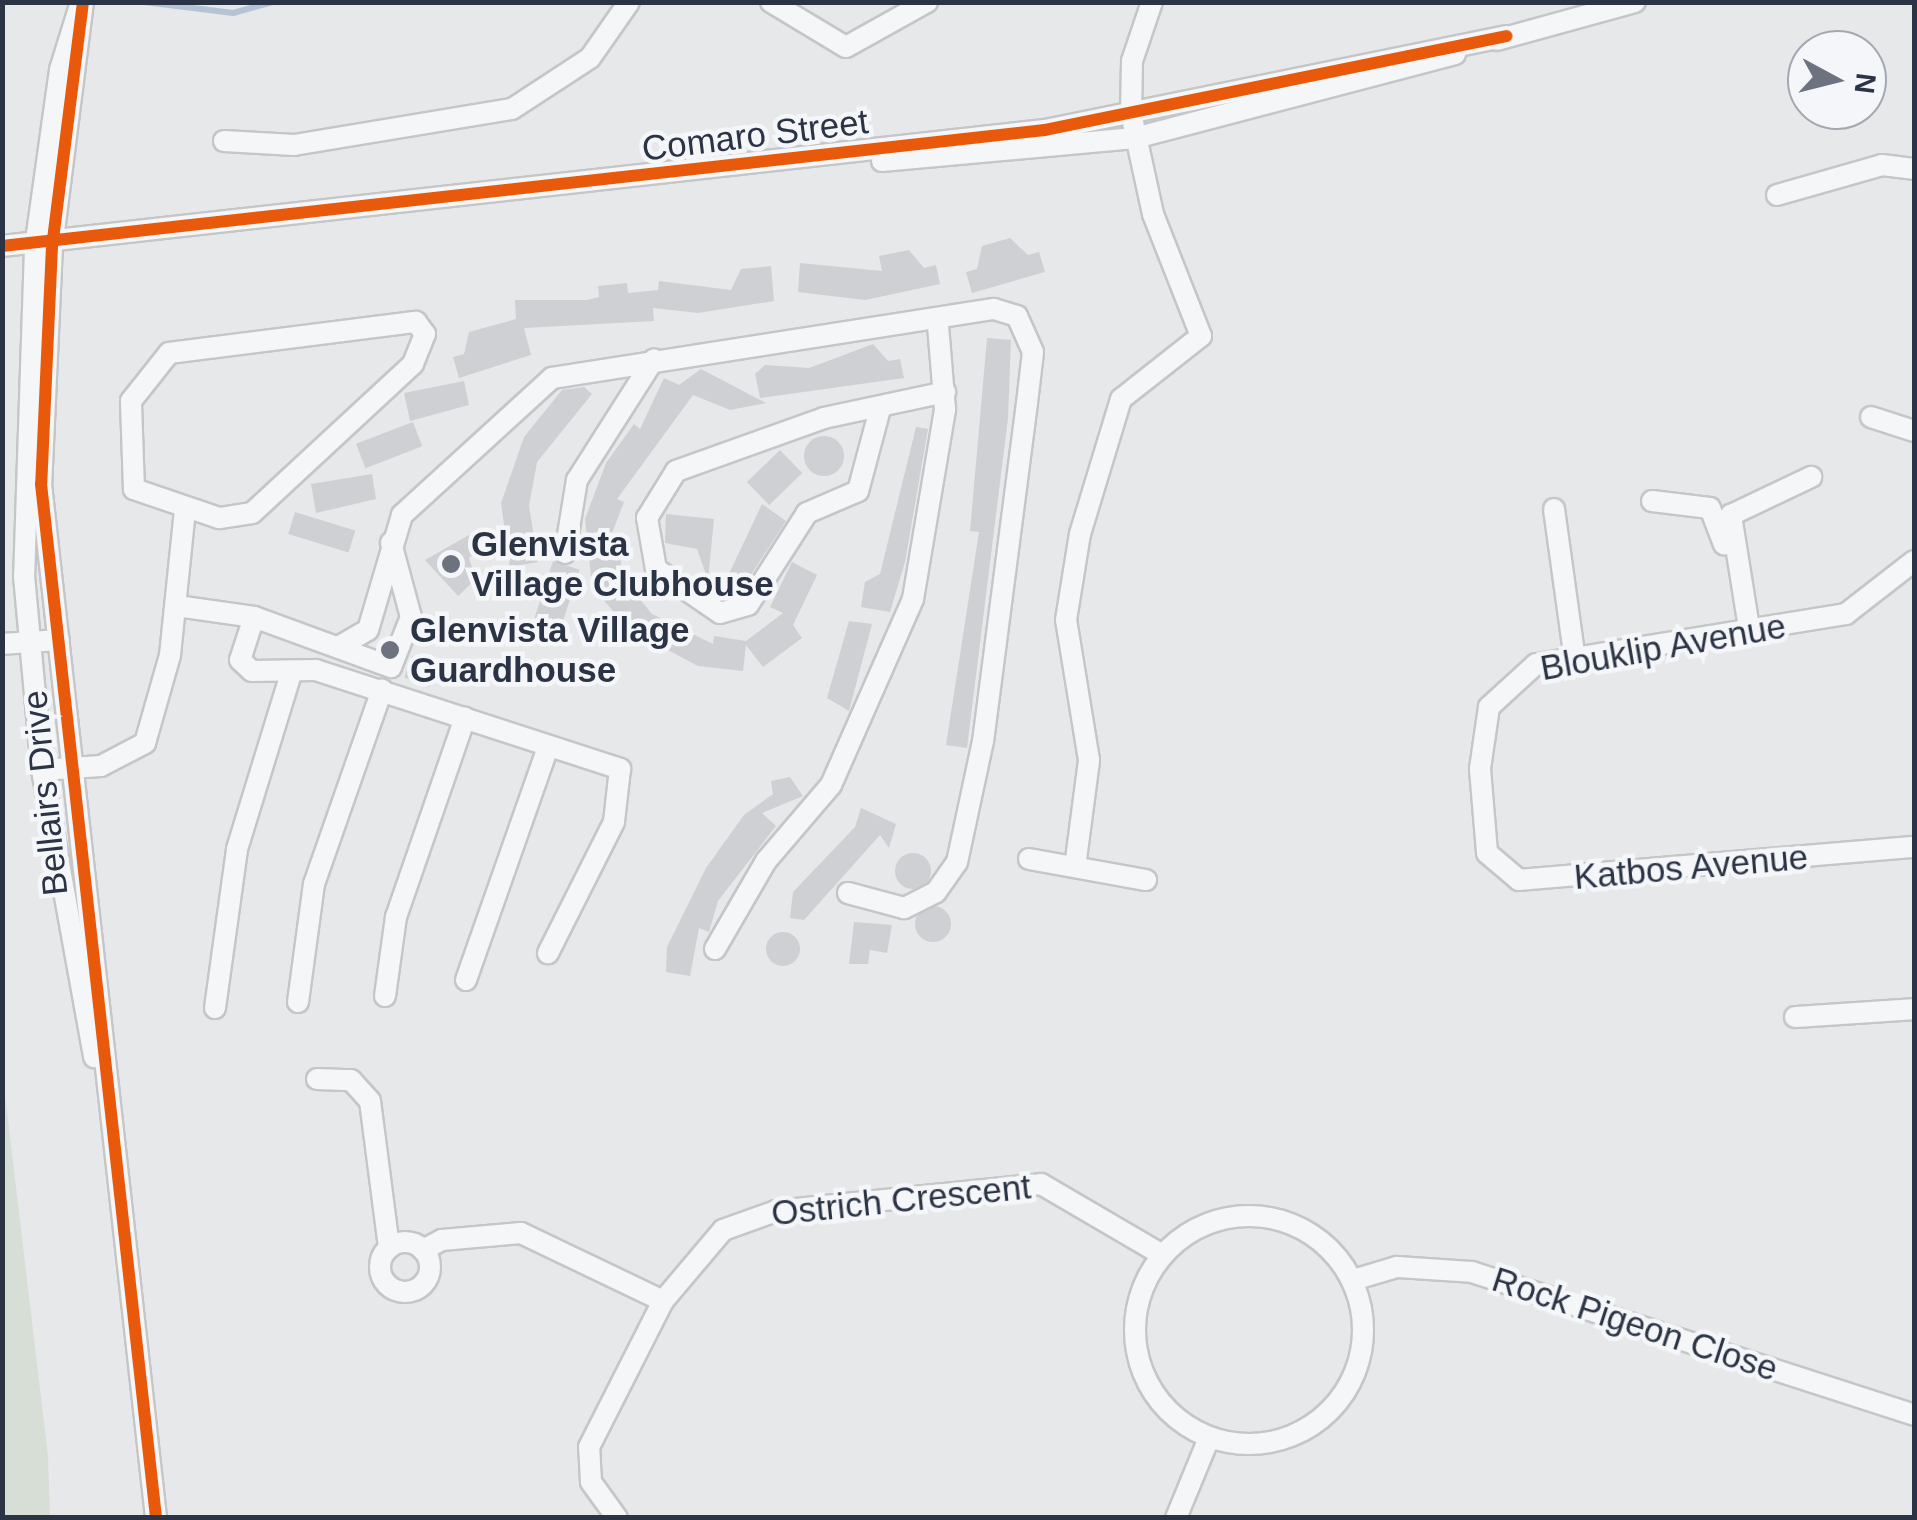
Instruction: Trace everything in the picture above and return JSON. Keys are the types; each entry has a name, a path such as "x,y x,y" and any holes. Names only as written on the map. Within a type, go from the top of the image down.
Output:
{"street":[{"name":"Bellairs Drive","path":"82,2 60,70 43,247 26,645 42,770 102,1093"},
{"path":"224,140 294,146 512,110 590,58 629,2"},
{"path":"771,2 846,48 927,2"},
{"path":"1075,867 1089,752 1066,620 1080,534 1120,399 1202,336 1153,214 1131,113 1132,61 1152,2"},
{"name":"Comaro Street","path":"816,161 934,162 1135,138 1635,2"},
{"name":"Comaro Street","path":"2,246 43,247 816,161 1131,113 1508,36"},
{"path":"1777,195 1882,166 1914,169"},
{"name":"Bellairs Drive","path":"43,247 40,484 74,769 102,1093 156,1518"},
{"path":"340,646 368,630 391,543 410,507 544,382 654,360 938,325 1007,312 1024,323 1033,352 983,741 957,862 942,885 893,911 848,893"},
{"path":"715,949 766,862 826,794 866,718 920,580 945,392 938,325"},
{"path":"424,328 412,364 257,510 232,520 185,509 131,481 131,401 158,362 181,347 424,328"},
{"path":"565,553 577,480 654,360"},
{"path":"880,408 858,491 807,513 748,605 720,613 656,570 647,518 676,471 880,408 945,392"},
{"path":"1871,417 1914,431"},
{"path":"1744,635 1731,516 1811,476"},
{"path":"1652,501 1716,515 1744,635"},
{"path":"42,770 123,760 145,743 177,606 185,509"},
{"path":"1554,509 1574,654"},
{"path":"177,606 254,618 340,646 386,667 403,653 410,608 391,543"},
{"name":"Blouklip Avenue","path":"1486,846 1481,750 1489,708 1521,672 1574,654 1744,635 1854,610 1914,562"},
{"path":"254,618 241,664 290,677 316,670 616,767 624,782 614,822 548,953"},
{"path":"2,644 58,640"},
{"path":"215,1008 237,849 290,677"},
{"path":"298,1002 314,884 382,690"},
{"path":"385,996 396,917 465,718"},
{"path":"466,980 548,747"},
{"name":"Katbos Avenue","path":"1486,846 1502,872 1530,882 1914,847"},
{"path":"1029,858 1146,880"},
{"path":"1794,1017 1914,1008"},
{"path":"316,1080 351,1080 370,1101 389,1248 382,1277 407,1292 427,1280 423,1250"},
{"name":"Ostrich Crescent","path":"618,1518 591,1482 586,1453 664,1301 705,1244 755,1216 1033,1184 1058,1188 1161,1254"},
{"path":"1264,1215 1331,1249 1353,1280 1363,1339 1343,1396 1297,1434 1238,1445 1209,1438 1177,1420 1137,1359 1138,1304 1161,1254 1226,1216 1264,1215"},
{"path":"423,1250 442,1240 521,1233 664,1301"},
{"path":"389,1248 406,1242 423,1250"},
{"name":"Rock Pigeon Close","path":"1353,1280 1397,1267 1472,1272 1914,1416"},
{"path":"1176,1518 1209,1438"}],"shaded area":[{"path":"2,1070 48,1456 50,1517 3,1517"}],"building":[{"path":"1010,238 1028,255 1039,252 1045,272 972,293 966,272 977,269 982,246"},
{"path":"909,250 924,268 936,265 940,284 865,300 798,292 800,263 882,271 879,256"},
{"path":"771,266 774,301 698,313 653,308 654,321 524,328 531,355 459,378 453,357 464,354 469,332 516,319 515,300 587,300 599,297 598,286 627,283 628,293 658,290 659,281 731,290 741,269"},
{"path":"987,338 1011,340 1008,418 967,748 946,745 979,532 970,531"},
{"path":"873,344 888,361 900,359 904,378 760,398 755,374 765,365 809,368"},
{"path":"701,369 766,403 730,410 693,395 617,499 624,502 606,549 619,547 623,579 652,614 713,644 714,636 746,641 783,613 770,607 792,562 817,575 793,625 802,638 763,667 746,645 743,671 698,666 628,629 592,586 585,519 606,463 634,424 640,429 664,378 679,385"},
{"path":"464,381 469,405 410,421 404,393"},
{"path":"584,387 592,394 537,462 529,506 538,562 510,567 501,503 524,437 562,390"},
{"path":"413,422 422,446 365,468 356,444"},
{"path":"916,427 928,429 905,562 890,612 861,607 865,582 880,574"},
{"path":"824,436 838,442 844,456 838,470 824,476 810,470 804,456 810,442"},
{"path":"780,450 802,473 769,505 747,482"},
{"path":"372,474 376,499 316,513 311,484"},
{"path":"762,504 786,521 741,590 719,595"},
{"path":"295,512 355,530 349,552 288,534"},
{"path":"666,514 714,519 708,580 697,549 665,543"},
{"name":"Glenvista Village Clubhouse","path":"469,535 480,548 469,558 476,579 458,596 425,560"},
{"path":"553,561 580,570 561,628 534,619"},
{"path":"849,621 872,624 849,711 827,698"},
{"path":"412,656 437,665 430,687 404,678"},
{"path":"790,777 803,796 762,813 776,826 718,901 709,932 699,928 690,976 666,972 667,947 706,868 744,815 773,794 771,781"},
{"path":"861,808 896,824 889,848 880,835 804,920 790,918 793,892 855,827"},
{"path":"913,853 926,858 931,871 926,884 913,889 900,884 895,871 900,858"},
{"path":"933,906 946,911 951,924 946,937 933,942 920,937 915,924 920,911"},
{"path":"854,922 892,925 887,953 870,950 868,964 849,964"},
{"path":"783,932 795,937 800,949 795,961 783,966 771,961 766,949 771,937"}],"waterway":[{"path":"144,2 233,13 273,2"}],"cycle path":[{"path":"83,2 52,246 41,484 156,1518"},
{"path":"2,246 1045,130 1507,36"}],"place":[{"name":"Glenvista Village Clubhouse","path":"451,564"},
{"name":"Glenvista Village Guardhouse","path":"390,650"}]}
